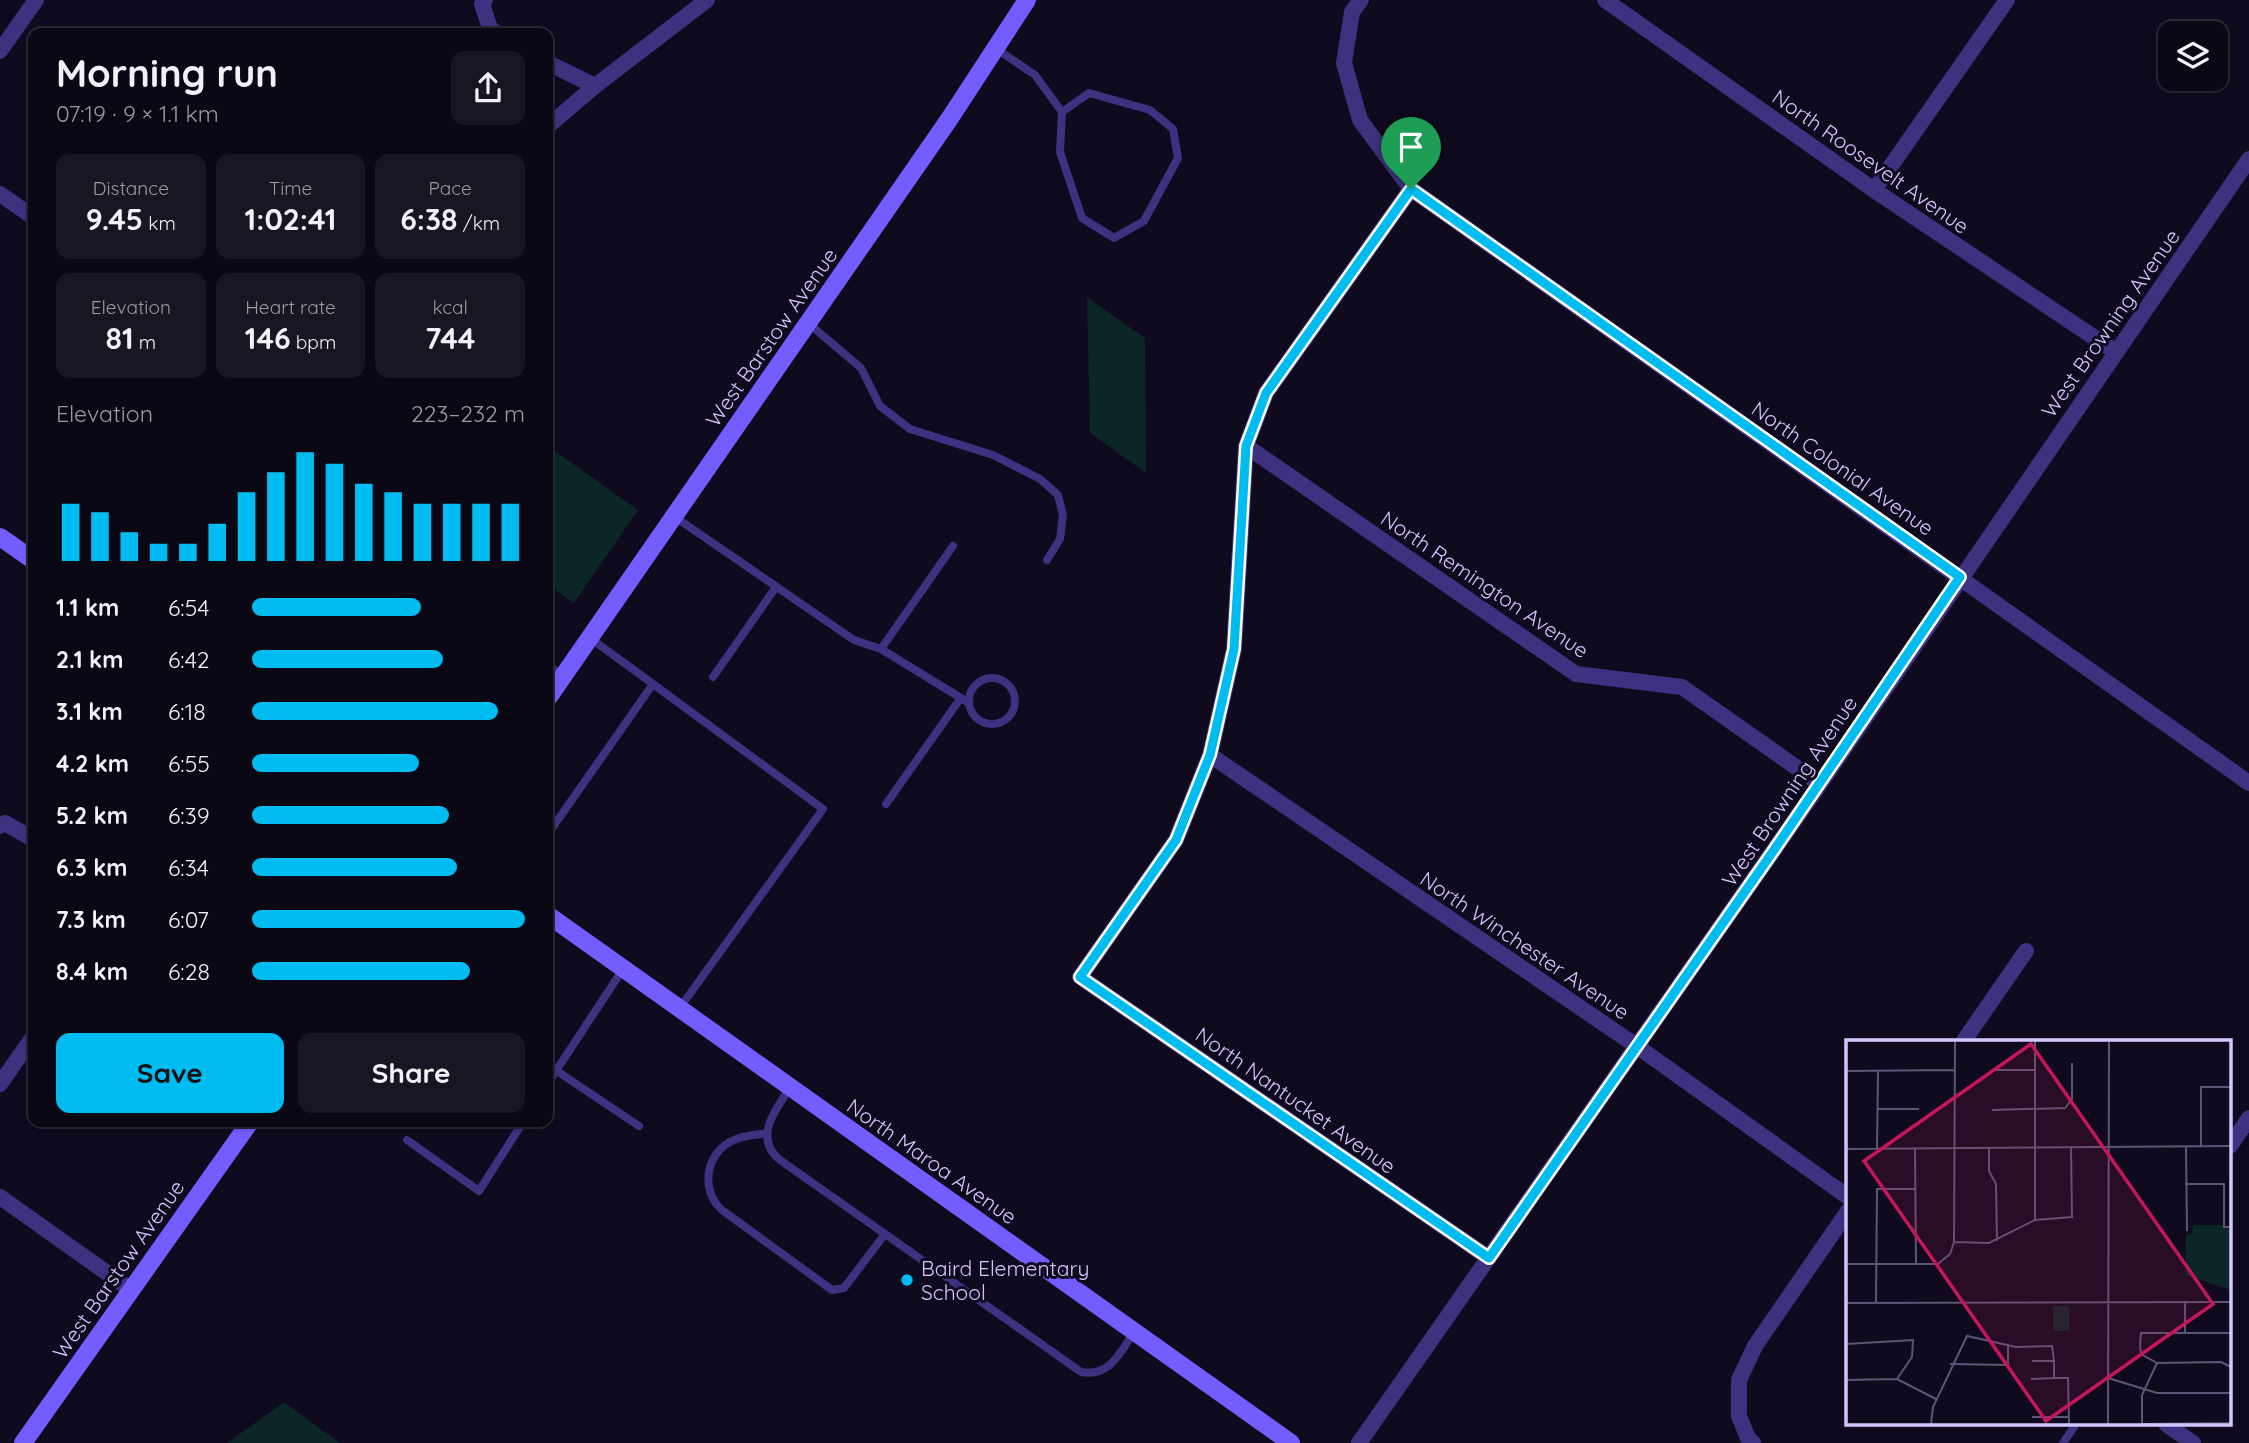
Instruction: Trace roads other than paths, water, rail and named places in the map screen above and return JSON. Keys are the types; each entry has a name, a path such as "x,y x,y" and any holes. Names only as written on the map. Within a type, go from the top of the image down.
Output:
{"street":[{"path":"0,51 36,0"},
{"path":"485,0 482,4 490,28"},
{"path":"553,122 707,0"},
{"name":"West Barstow Avenue","path":"553,691 950,118 1027,0"},
{"name":"North Colonial Avenue","path":"1361,0 1352,12 1344,63 1360,120 1411,189 2249,783"},
{"name":"North Roosevelt Avenue","path":"1605,0 1874,190 2116,352"},
{"path":"1874,190 2007,0"},
{"path":"553,65 595,86"},
{"name":"West Browning Avenue","path":"1359,1443 1638,1046 2249,159"},
{"path":"1210,755 1234,649 1246,446 1266,393 1411,189"},
{"path":"0,194 28,214"},
{"name":"North Remington Avenue","path":"1246,446 1576,674 1682,687 1819,784"},
{"path":"0,537 28,557"},
{"name":"North Nantucket Avenue","path":"1210,755 1176,840 1080,977 1489,1258"},
{"name":"North Winchester Avenue","path":"1210,755 1638,1046 1846,1196"},
{"path":"0,826 5,823 28,835"},
{"name":"North Maroa Avenue","path":"553,919 1291,1443"},
{"path":"1965,1040 2026,951"},
{"path":"0,1084 28,1044"},
{"path":"2232,1143 2249,1118"},
{"name":"West Barstow Avenue","path":"23,1443 246,1127"},
{"path":"0,1197 131,1290"},
{"path":"1753,1443 1748,1438 1739,1416 1740,1380 1755,1346 1846,1214"},
{"path":"2169,1426 2193,1443"}],"lane":[{"path":"995,48 1035,75 1062,112 1060,152 1082,218 1114,238 1144,221 1178,158 1173,129 1150,110 1089,93 1062,112"},
{"path":"808,323 861,368 880,406 910,429 993,455 1040,479 1058,495 1063,515 1060,539 1047,560"},
{"path":"675,517 854,640 881,649 965,701 982,722 997,723 1010,715 1015,701 1014,694 1005,682 991,677 972,689 965,701 886,804"},
{"path":"881,649 953,546"},
{"path":"713,677 776,587"},
{"path":"590,638 823,809 679,1009"},
{"path":"553,669 563,676"},
{"path":"553,827 653,684"},
{"path":"553,1067 623,969"},
{"path":"553,1069 639,1126"},
{"path":"790,1088 770,1118 767,1133 773,1154 885,1234 1081,1372 1097,1372 1110,1366 1135,1332"},
{"path":"407,1140 479,1191 520,1127"},
{"path":"767,1133 733,1140 713,1159 708,1189 715,1204 722,1210 832,1290 839,1291 844,1288 885,1234"},
{"path":"2063,1443 2075,1426"}],"place":[{"name":"Baird Elementary School","path":"907,1280"}]}
